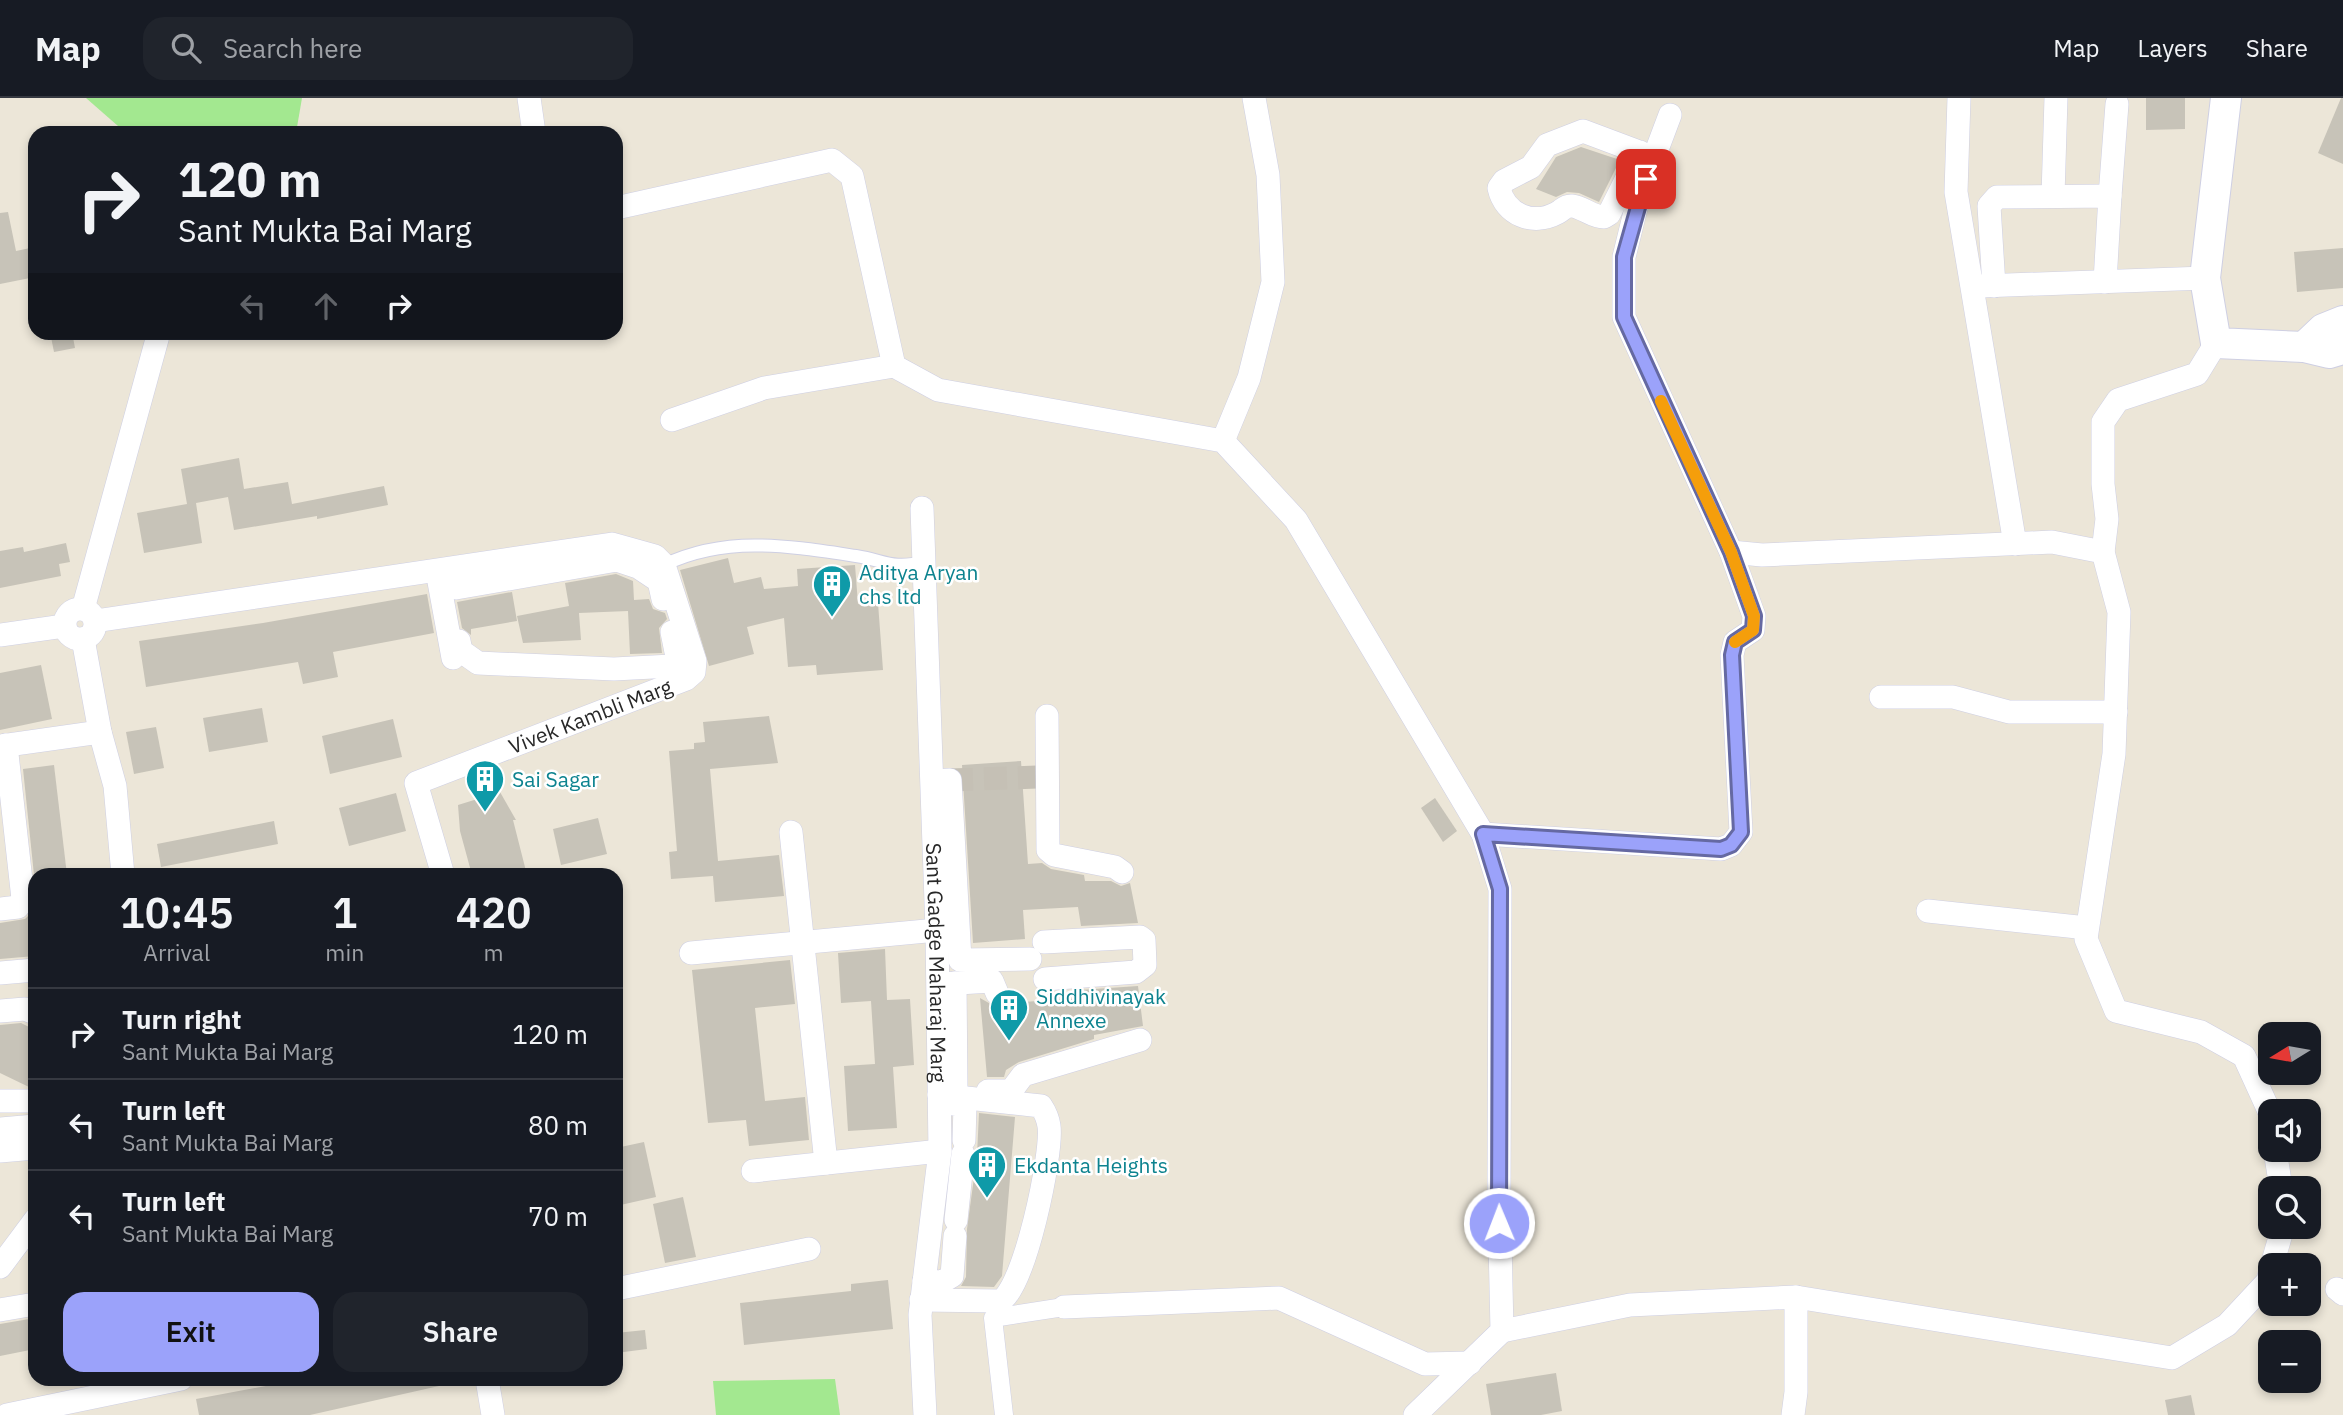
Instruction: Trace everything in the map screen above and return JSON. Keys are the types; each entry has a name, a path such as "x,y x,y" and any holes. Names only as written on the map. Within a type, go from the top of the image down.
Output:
{"street":[{"path":"529,98 533,126"},
{"path":"1223,442 1249,378 1273,282 1268,176 1254,98"},
{"path":"1959,98 1956,192 1983,286 2015,544"},
{"path":"2053,196 2056,98"},
{"path":"2226,98 2205,278 2216,343 2197,374 2118,400 2103,422 2103,484 2107,519 2103,552 2119,611 2116,712 2114,754 2085,939 2116,1011 2201,1032 2244,1056 2264,1099"},
{"path":"2105,282 2117,104"},
{"path":"1647,155 1583,131 1573,133 1547,145 1531,167 1504,181 1500,188 1501,196 1511,211 1521,216 1537,218 1573,206 1604,217 1609,214 1647,155 1670,115"},
{"path":"1483,834 1721,849 1731,845 1741,832 1732,655 1735,642 1753,630 1754,616 1731,552 1624,317 1624,257 1647,155"},
{"path":"623,206 832,160 852,176 894,366"},
{"path":"1983,286 1989,206 1997,197 2109,196"},
{"path":"1983,286 2205,278"},
{"path":"2304,347 2323,329 2343,321"},
{"path":"122,868 115,786 100,732 87,623 157,340"},
{"path":"2216,343 2304,347 2329,353 2343,349"},
{"path":"672,420 764,388 894,366 938,390 1223,442 1296,520 1483,834 1500,889 1499,1196 1502,1331"},
{"name":"Sant Gadge Maharaj Marg","path":"922,508 937,930 945,971 946,1090 923,1290 925,1415"},
{"path":"1731,552 1762,555 2052,542 2103,552"},
{"path":"0,635 64,626 69,635 87,623 437,571 504,570 564,560 612,544 654,556 664,565"},
{"path":"437,571 456,650 478,663 614,669 672,666 678,662 659,582 626,561 564,560"},
{"name":"Vivek Kambli Marg","path":"441,868 416,783 686,679 694,672 695,661 664,565"},
{"path":"456,588 504,570"},
{"path":"1881,697 1953,697 2009,712 2116,712"},
{"path":"1048,716 1042,777 1050,853 1115,867 1122,872"},
{"path":"0,909 18,907 23,899 3,745 100,732"},
{"path":"933,781 950,780 945,971"},
{"path":"791,832 826,1163"},
{"path":"1928,911 2087,928"},
{"path":"691,953 937,930"},
{"path":"945,971 1044,962"},
{"path":"0,973 28,971"},
{"path":"945,971 992,981 998,993"},
{"path":"0,1011 28,1010"},
{"path":"946,1090 1011,1091 1023,1075 1140,1040"},
{"path":"923,1290 952,1276 966,1107 946,1090"},
{"path":"923,1290 1000,1301 1009,1296 1030,1242 1049,1139 1048,1119 1041,1106 946,1090"},
{"path":"0,1101 28,1100"},
{"path":"0,1129 28,1127"},
{"path":"0,1151 28,1149"},
{"path":"753,1171 940,1151"},
{"path":"936,1187 960,1188"},
{"path":"0,1267 28,1229"},
{"path":"623,1288 810,1249"},
{"path":"1423,1412 1502,1331 1630,1305 1796,1297 2172,1358 2227,1325 2258,1292"},
{"path":"1793,1415 1796,1392 1796,1297"},
{"path":"1004,1415 993,1318 1064,1307 1279,1298 1425,1364 1470,1363"},
{"path":"0,1310 28,1305"},
{"path":"7,1415 147,1386"},
{"path":"488,1386 493,1415"}],"lane":[{"path":"664,565 690,553 733,544 808,549 864,557 899,568 925,562"}],"green space":[{"path":"86,98 302,98 297,126 118,126"},
{"path":"835,1379 840,1415 716,1415 713,1381"}],"building":[{"path":"2146,98 2185,98 2185,129 2146,130"},
{"path":"2343,98 2343,164 2318,153"},
{"path":"1581,147 1620,160 1599,202 1579,193 1567,192 1556,197 1536,189 1556,157"},
{"path":"8,212 16,251 28,248 28,278 0,284 0,213"},
{"path":"2343,248 2343,288 2297,292 2294,252"},
{"path":"52,340 74,340 75,348 54,352"},
{"path":"239,458 244,489 288,482 292,504 384,486 388,505 317,519 317,516 234,530 228,497 196,503 202,543 144,553 137,513 187,504 181,469"},
{"path":"66,543 70,562 59,564 61,576 0,588 0,551 23,547 24,552"},
{"path":"728,558 734,583 761,577 764,589 798,586 797,569 855,565 858,604 878,603 883,670 817,675 816,665 788,667 784,618 747,627 754,654 709,666 680,570"},
{"path":"616,574 633,581 634,600 649,599 653,609 665,613 667,619 659,628 662,653 630,654 628,611 579,613 581,640 523,643 517,616 569,606 565,583"},
{"path":"512,592 517,621 471,629 471,635 462,628 457,602"},
{"path":"427,594 434,633 333,652 338,677 303,684 298,662 146,687 139,641 263,623"},
{"path":"41,665 52,719 0,730 0,673"},
{"path":"262,708 268,742 209,752 203,718"},
{"path":"769,716 778,763 710,769 718,861 779,855 784,896 715,902 713,876 671,879 669,852 677,851 669,751 694,749 694,743 705,742 703,722"},
{"path":"393,719 402,757 330,774 322,736"},
{"path":"156,727 164,768 134,774 126,732"},
{"path":"1021,761 1028,864 1042,863 1051,869 1084,875 1085,881 1111,881 1121,886 1130,883 1138,923 1081,926 1078,907 1023,910 1025,939 973,943 962,765"},
{"path":"54,765 66,868 33,868 23,769"},
{"path":"500,792 516,820 513,820 525,868 470,868 460,831 458,805"},
{"path":"396,793 406,831 349,846 339,808"},
{"path":"1435,798 1457,831 1443,842 1421,808"},
{"path":"598,818 607,854 561,865 553,829"},
{"path":"274,821 278,844 161,867 157,844"},
{"path":"28,916 28,957 0,959 0,923 25,919"},
{"path":"885,949 887,1000 910,999 914,1065 893,1067 897,1128 848,1131 844,1066 875,1064 871,1001 841,1003 838,953"},
{"path":"790,960 795,1004 755,1008 765,1101 805,1097 809,1140 749,1146 746,1120 708,1123 692,970"},
{"path":"1138,986 1143,1026 1094,1035 1094,1039 1019,1062 1006,1070 1004,1077 987,1077 980,998 996,1007 1009,1000 1009,1003 1081,998 1080,990"},
{"path":"21,1023 28,1026 28,1087 0,1073 0,1025"},
{"name":"Ekdanta Heights","path":"979,1113 1015,1117 1002,1276 994,1287 961,1286 966,1277 967,1229 977,1155"},
{"path":"644,1142 656,1197 623,1204 623,1146"},
{"path":"683,1197 696,1257 665,1263 653,1204"},
{"path":"888,1280 893,1329 744,1345 740,1303 851,1291 851,1284"},
{"path":"28,1319 28,1350 0,1356 0,1324"},
{"path":"645,1330 647,1349 623,1352 623,1332"},
{"path":"1556,1373 1562,1411 1541,1415 1491,1415 1486,1384"},
{"path":"266,1386 439,1386 310,1415 199,1415 196,1399"},
{"path":"2191,1395 2195,1415 2168,1415 2165,1400"}],"tunnel":[{"path":"950,780 1037,777"}],"slow traffic":[{"path":"1661,401 1731,552 1754,616 1753,630 1735,642"}],"place":[{"name":"Aditya Aryan chs ltd","path":"832,618"},
{"name":"Sai Sagar","path":"485,813"},
{"name":"Siddhivinayak Annexe","path":"1009,1042"},
{"name":"Ekdanta Heights","path":"987,1199"}],"route":[{"path":"1499,1223 1500,889 1483,834 1537,835 1721,849 1731,845 1741,832 1732,655 1735,642 1753,630 1754,616 1731,552 1624,317 1624,257 1646,179"}]}
